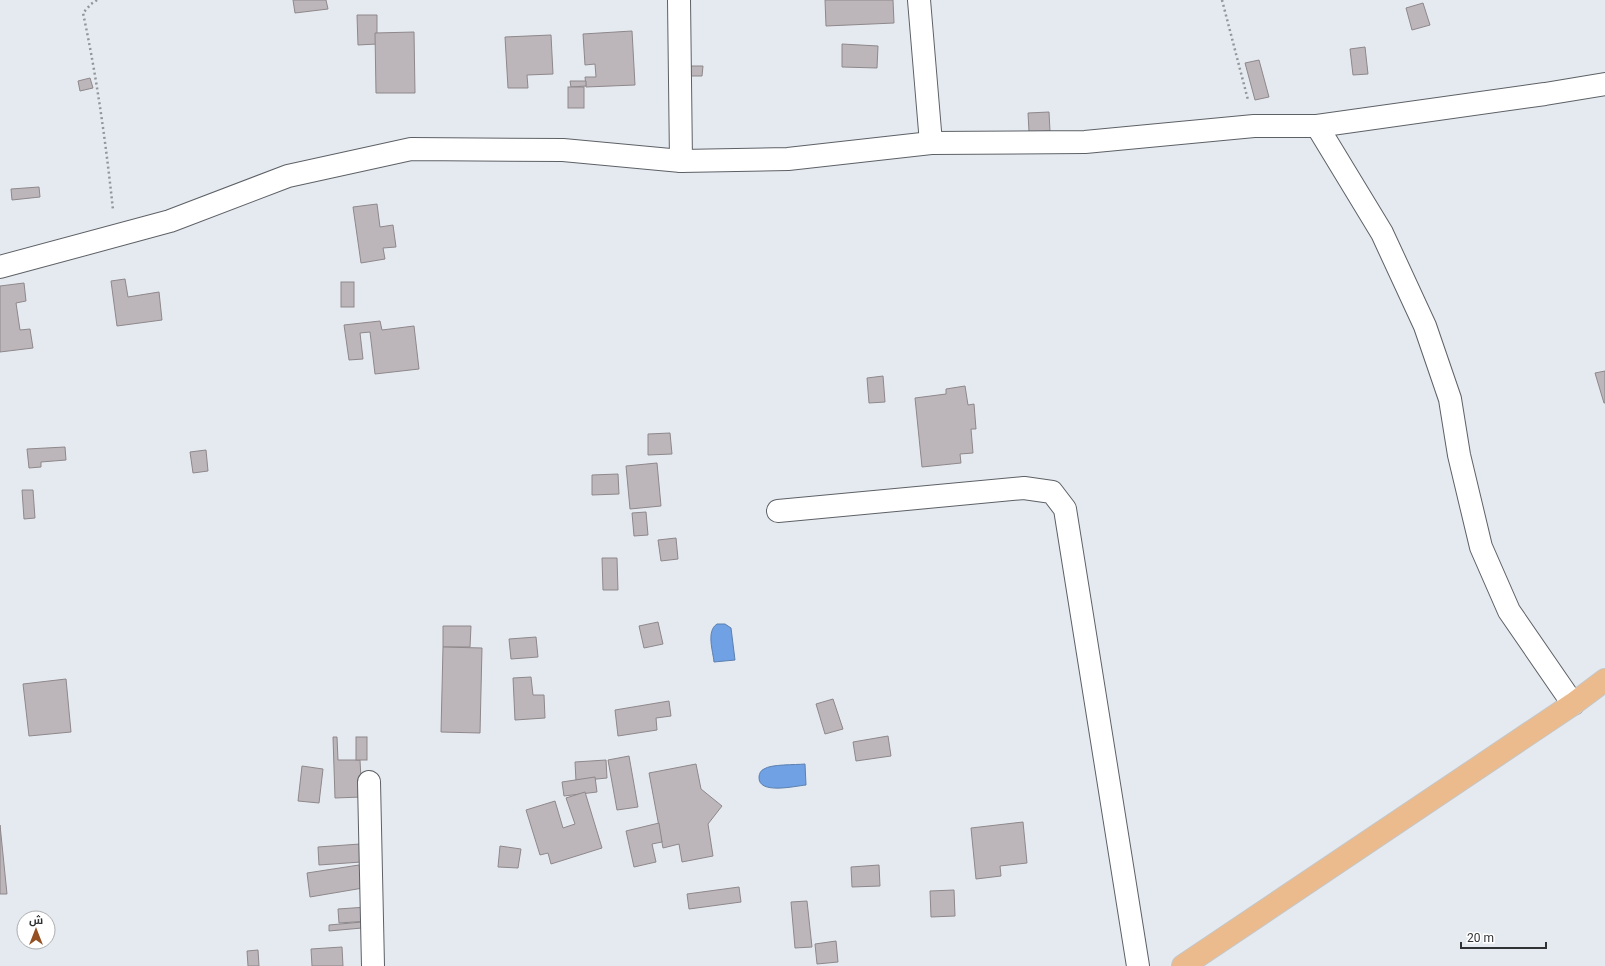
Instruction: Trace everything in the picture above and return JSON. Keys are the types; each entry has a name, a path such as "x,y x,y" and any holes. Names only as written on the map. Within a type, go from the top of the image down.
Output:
{"main road":[{"path":"1183,966 1573,704 1605,680"}],"street":[{"path":"679,0 681,162"},
{"path":"919,0 931,142"},
{"path":"0,267 170,222 288,176 411,149 563,150 681,162 788,159 931,142 1085,142 1254,126 1317,126 1605,84"},
{"path":"1317,126 1382,233 1425,326 1450,399 1459,455 1481,547 1509,611 1573,704"},
{"path":"778,511 1024,488 1052,492 1065,509 1138,966"},
{"path":"368,782 373,966"}],"path":[{"path":"97,0 83,13 90,47 106,149 116,237"},
{"path":"1222,0 1254,126"}],"water":[{"path":"717,624 725,624 731,628 735,660 714,662 711,636 714,627"},
{"path":"805,764 806,785 786,788 771,788 760,783 760,773 767,767 777,765"}],"building":[{"path":"293,0 326,0 328,9 295,13"},
{"path":"825,0 893,0 894,23 826,26"},
{"path":"1423,3 1430,25 1412,30 1406,8"},
{"path":"357,15 377,15 377,44 358,45"},
{"path":"632,31 635,85 586,87 585,77 596,77 595,64 585,65 583,34"},
{"path":"414,32 415,93 376,93 375,33"},
{"path":"551,35 553,74 527,75 528,88 508,88 505,37"},
{"path":"842,44 878,46 877,68 842,67"},
{"path":"1365,47 1368,74 1353,75 1350,49"},
{"path":"1259,60 1269,97 1255,100 1245,63"},
{"path":"686,66 703,66 702,76 686,76"},
{"path":"90,78 93,88 80,91 78,81"},
{"path":"570,81 586,81 586,86 571,87"},
{"path":"568,87 584,87 584,108 568,108"},
{"path":"1049,112 1050,131 1029,132 1028,113"},
{"path":"39,187 40,197 12,200 11,189"},
{"path":"377,204 380,227 393,225 396,247 383,248 385,259 361,263 353,207"},
{"path":"125,279 128,297 159,292 162,320 117,326 111,281"},
{"path":"341,282 354,282 354,307 341,307"},
{"path":"24,283 26,301 16,303 20,330 30,329 33,348 0,352 0,286"},
{"path":"380,321 382,330 414,326 419,369 375,374 370,332 360,333 363,359 349,360 344,325"},
{"path":"1605,371 1605,403 1604,403 1595,373"},
{"path":"883,376 885,402 869,403 867,378"},
{"path":"965,386 968,405 974,404 976,429 971,429 973,453 960,454 961,463 922,467 915,398 946,394 946,389"},
{"path":"670,433 672,454 648,455 648,434"},
{"path":"65,447 66,460 41,462 41,467 29,468 27,449"},
{"path":"206,450 208,471 193,473 190,452"},
{"path":"657,463 661,506 630,509 626,466"},
{"path":"618,474 619,494 592,495 592,475"},
{"path":"22,490 33,490 35,518 24,519"},
{"path":"646,512 648,535 634,536 632,513"},
{"path":"676,538 678,559 661,561 658,540"},
{"path":"602,558 617,558 618,590 603,590"},
{"path":"658,622 663,644 644,648 639,626"},
{"path":"443,626 471,626 470,647 443,647"},
{"path":"536,637 538,657 511,659 509,639"},
{"path":"443,647 482,648 480,733 441,732"},
{"path":"531,677 533,695 544,695 545,718 515,720 513,678"},
{"path":"66,679 71,732 29,736 23,684"},
{"path":"833,699 843,729 825,734 816,704"},
{"path":"669,701 671,716 656,718 657,730 618,736 615,710"},
{"path":"888,736 891,756 856,761 853,742"},
{"path":"333,737 337,737 338,760 360,760 362,797 335,798"},
{"path":"356,737 367,737 367,760 356,760"},
{"path":"629,756 638,807 617,810 608,760"},
{"path":"606,760 607,778 576,781 575,762"},
{"path":"696,764 701,789 722,806 708,824 713,856 682,862 679,844 663,848 649,773"},
{"path":"302,766 323,769 319,803 298,801"},
{"path":"595,777 597,792 564,796 562,782"},
{"path":"585,792 602,848 551,864 548,853 540,855 526,810 555,801 563,828 575,824 566,798"},
{"path":"1023,822 1027,863 1000,866 1001,876 976,879 971,828"},
{"path":"659,823 662,842 652,844 656,862 634,867 626,831"},
{"path":"0,825 7,894 0,894"},
{"path":"360,844 361,862 319,865 318,847"},
{"path":"500,846 521,849 518,868 498,867"},
{"path":"359,865 363,888 310,897 307,873"},
{"path":"879,865 880,886 852,887 851,867"},
{"path":"739,887 741,902 689,909 687,894"},
{"path":"954,890 955,916 931,917 930,891"},
{"path":"807,901 812,947 795,948 791,902"},
{"path":"367,907 369,921 339,923 338,909"},
{"path":"362,922 362,928 329,931 329,925"},
{"path":"836,941 838,962 817,964 815,944"},
{"path":"342,947 343,966 312,966 311,949"},
{"path":"258,950 259,966 248,966 247,951"}]}
